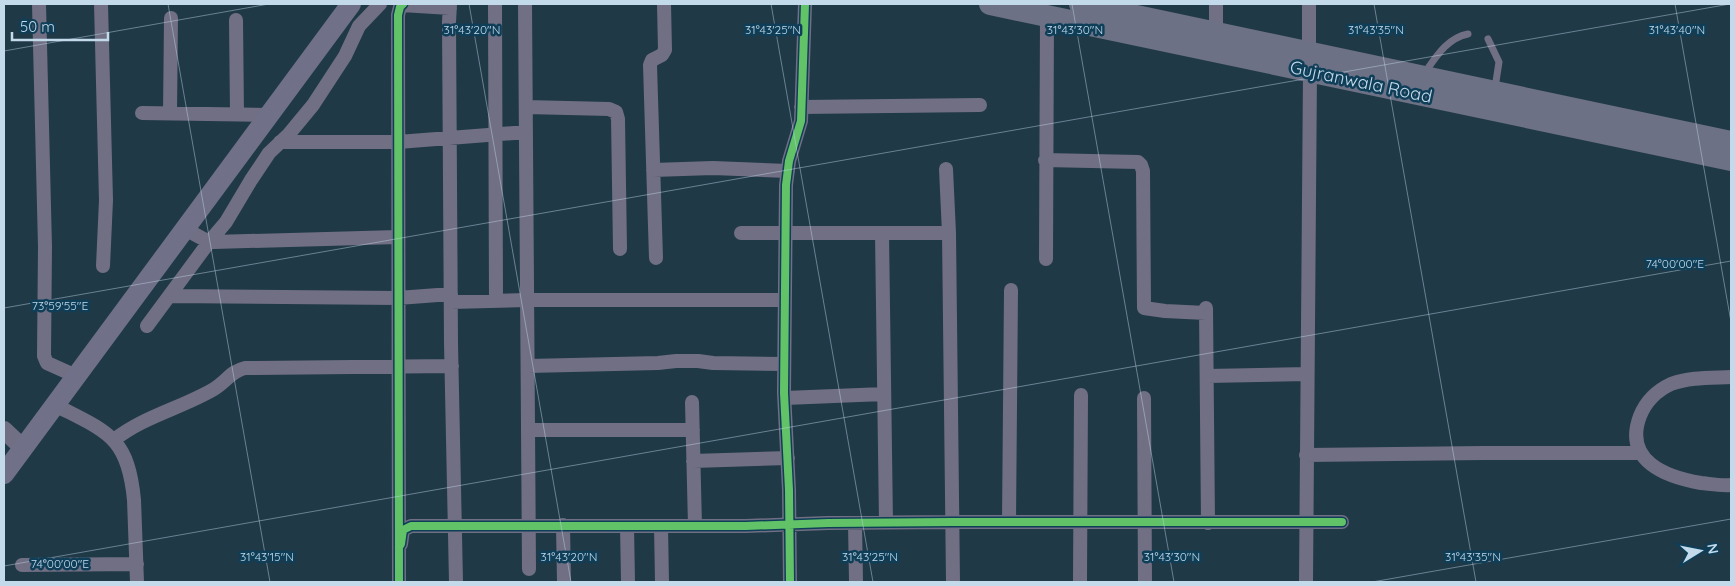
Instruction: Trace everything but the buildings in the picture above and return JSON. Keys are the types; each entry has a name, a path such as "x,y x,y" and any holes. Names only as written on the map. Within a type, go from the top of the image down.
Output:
{"highway":[{"name":"Gujranwala Road","path":"990,4 1047,16 1310,62 1492,100 1731,142"},
{"name":"Gujranwala Road","path":"1080,4 1216,33 1310,62 1422,76 1492,100 1731,160"}],"main road":[{"path":"4,474 351,4"}],"street":[{"path":"39,4 46,247 44,356 47,363 76,376"},
{"path":"101,4 106,200 103,266"},
{"path":"147,326 226,222 251,180 278,144 314,105 345,56 359,26 380,4"},
{"path":"399,582 398,15 402,4 450,6 451,298 456,582"},
{"path":"495,4 496,301"},
{"path":"525,4 530,569"},
{"path":"656,258 650,65 652,60 662,55 665,50 664,4"},
{"path":"790,582 784,364 785,233 788,170 801,121 805,4"},
{"path":"1216,4 1216,33"},
{"path":"1306,582 1309,4"},
{"path":"1046,259 1047,16"},
{"path":"170,113 171,18"},
{"path":"236,20 237,114"},
{"path":"801,107 980,105"},
{"path":"526,107 609,109 616,112 618,119 620,249"},
{"path":"142,113 269,115"},
{"path":"257,132 278,144 398,142 526,132"},
{"path":"1045,160 1138,162 1143,171 1144,308 1206,311 1208,523"},
{"path":"653,170 713,168 788,170"},
{"path":"946,169 949,233 953,582"},
{"path":"185,229 209,242 398,237"},
{"path":"741,233 949,233"},
{"path":"882,233 886,522"},
{"path":"1009,522 1011,290"},
{"path":"169,296 451,298 496,301 784,300"},
{"path":"528,366 676,361 784,364"},
{"path":"114,440 135,425 213,390 232,373 242,369 452,366"},
{"path":"1207,376 1307,374"},
{"path":"1731,377 1685,380 1671,384 1652,396 1640,415 1637,440 1640,453 1649,464 1668,476 1686,481 1723,486 1731,485"},
{"path":"785,398 884,394"},
{"path":"1080,582 1081,395"},
{"path":"1144,398 1145,582"},
{"path":"692,402 695,526"},
{"path":"54,405 102,429 114,440 127,461 133,487 137,572 144,582"},
{"path":"4,430 23,448"},
{"path":"528,430 693,430"},
{"path":"1306,455 1484,452 1640,453"},
{"path":"693,461 788,458"},
{"path":"398,547 401,544 403,530 408,526 695,526 886,522 1342,522"},
{"path":"855,523 856,582"},
{"path":"562,525 564,582"},
{"path":"627,526 628,582"},
{"path":"661,526 662,582"},
{"path":"22,565 137,572"}],"lane":[{"path":"1422,76 1445,46 1462,35 1468,34"},
{"path":"1488,40 1499,62 1492,100"}],"cycle path":[{"path":"399,582 398,15 403,4"},
{"path":"790,582 789,490 784,393 786,185 789,161 801,121 805,4"},
{"path":"399,547 403,530 411,526 746,526 952,522 1342,522"}]}
